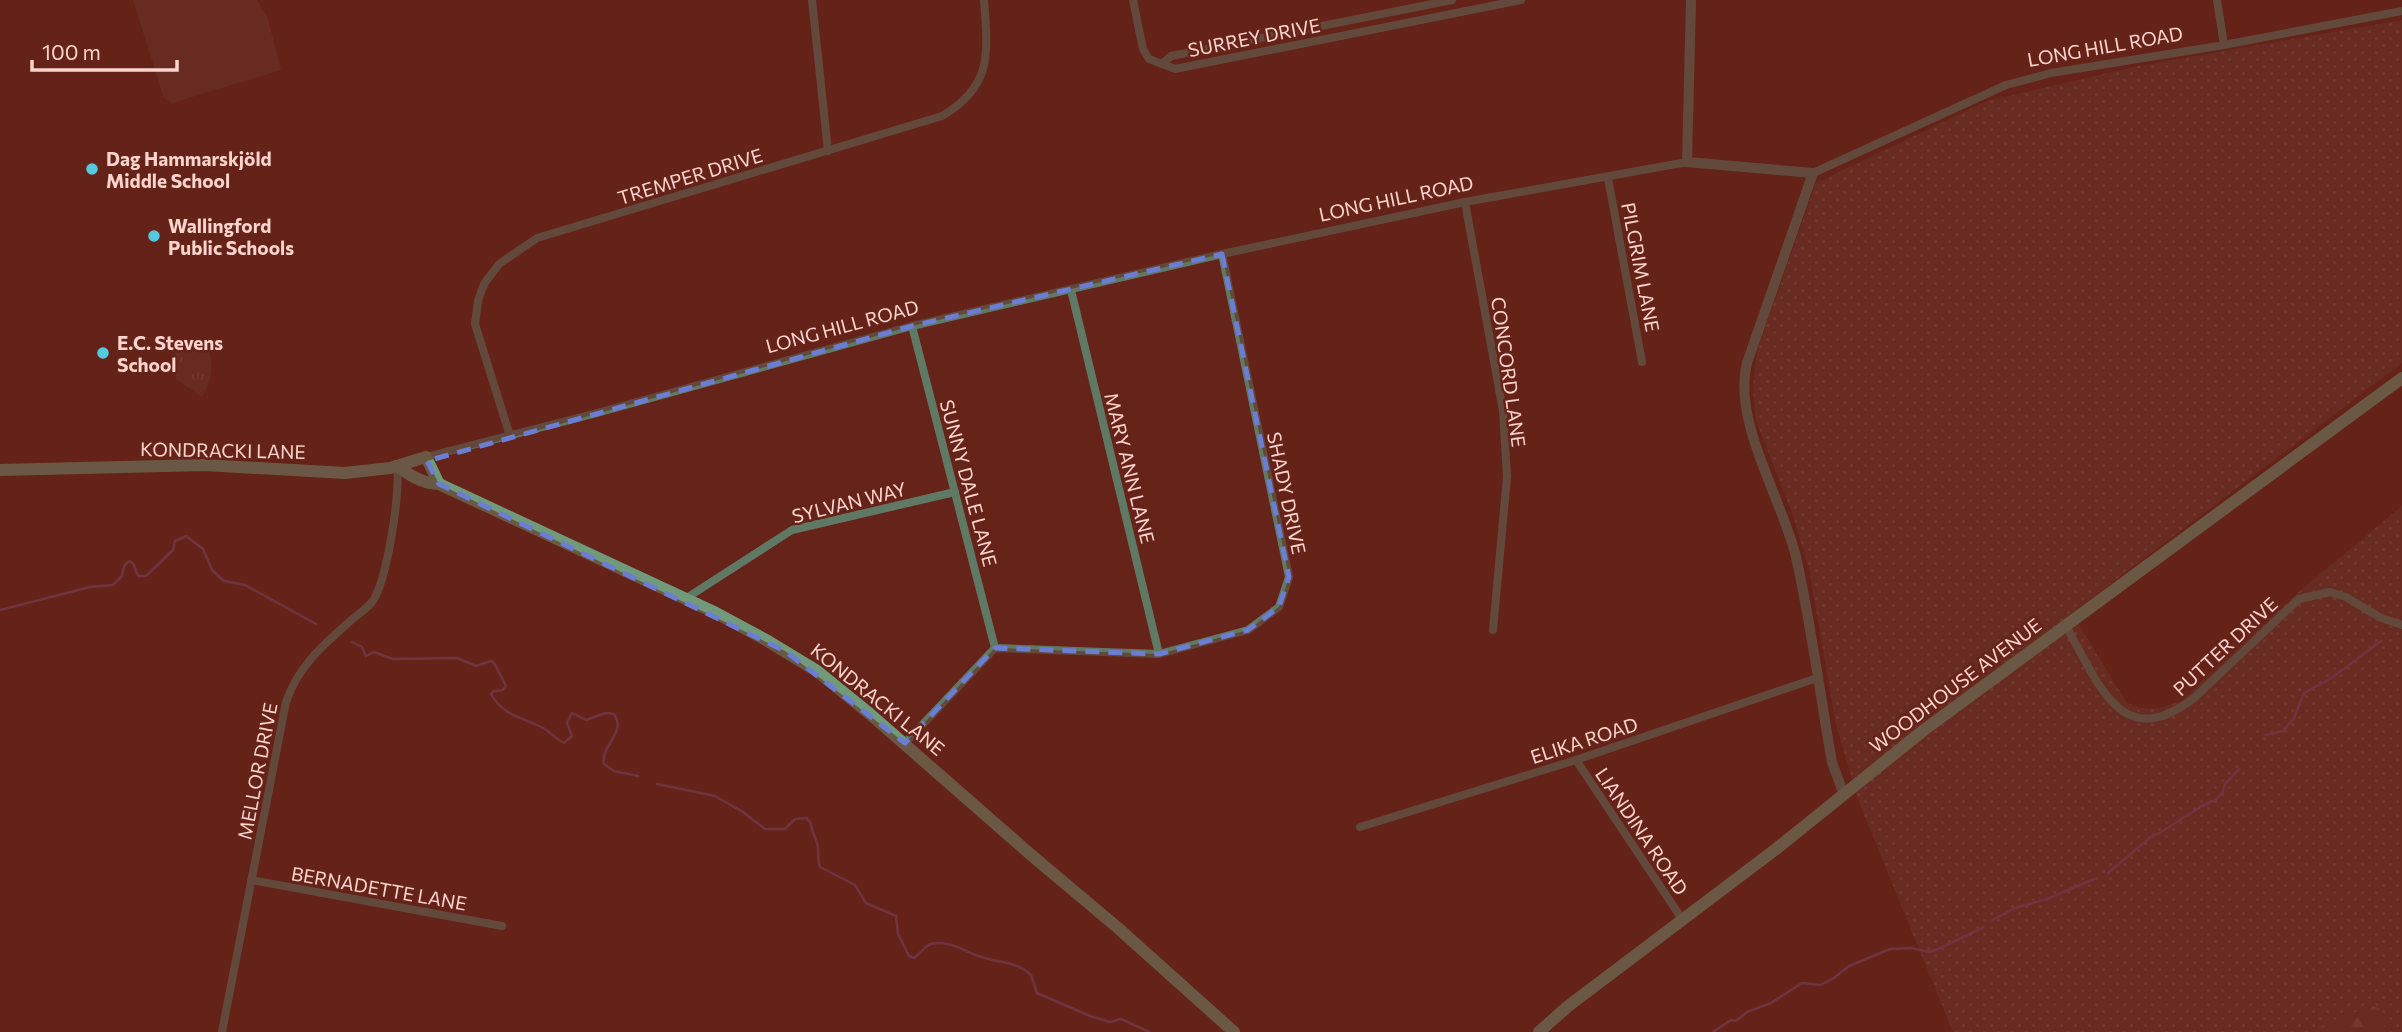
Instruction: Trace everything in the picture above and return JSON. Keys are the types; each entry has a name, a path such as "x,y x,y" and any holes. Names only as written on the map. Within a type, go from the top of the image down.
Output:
{"main road":[{"name":"WOODHOUSE AVENUE","path":"1539,1032 1567,1007 1924,730 2402,378"},
{"name":"LONG HILL ROAD","path":"397,466 426,457"},
{"path":"426,457 439,484"},
{"name":"KONDRACKI LANE","path":"0,470 204,465 345,472 397,466 413,477 430,484 439,484 685,599 752,632 802,662 849,696 905,743 1030,854 1127,935 1234,1032"}],"street":[{"path":"812,0 828,151"},
{"name":"TREMPER DRIVE","path":"510,436 475,324 478,301 484,285 503,259 537,237 926,122 960,105 978,84 986,63 984,0"},
{"path":"1133,0 1143,50 1149,59 1163,64"},
{"name":"SURREY DRIVE","path":"1452,0 1171,56 1163,64 1175,69 1521,0"},
{"path":"1687,162 1691,0"},
{"path":"2217,0 2224,45"},
{"name":"LONG HILL ROAD","path":"426,457 912,326 1222,254 1465,202 1687,162 1813,173 2006,85 2050,73 2224,45 2402,11"},
{"path":"1813,173 1747,363 1744,393 1749,422 1796,556 1832,762 1844,794"},
{"name":"PILGRIM LANE","path":"1608,178 1643,362"},
{"name":"CONCORD LANE","path":"1465,202 1503,411 1507,477 1493,630"},
{"name":"SHADY DRIVE","path":"995,648 1159,654 1248,630 1279,607 1289,577 1222,254"},
{"name":"MARY ANN LANE","path":"1070,290 1159,654"},
{"name":"SUNNY DALE LANE","path":"912,326 995,648"},
{"name":"MELLOR DRIVE","path":"222,1032 281,721 289,693 307,660 377,594 384,570 398,488 397,466"},
{"name":"SYLVAN WAY","path":"685,599 792,530 955,492"},
{"name":"PUTTER DRIVE","path":"2066,626 2100,686 2117,709 2132,717 2145,719 2161,718 2177,711 2194,698 2299,599 2330,592 2346,597 2379,617 2402,625"},
{"path":"905,743 995,648"},
{"name":"ELIKA ROAD","path":"1360,827 1576,760 1817,678"},
{"name":"LIANDINA ROAD","path":"1576,760 1682,919"},
{"name":"BERNADETTE LANE","path":"251,880 502,926"}],"highlighted area":[{"path":"1222,254 1289,577 1279,607 1248,630 1159,654 995,648 905,743 785,651 439,484 427,461 912,326"}],"green space":[{"path":"133,0 257,0 267,16 281,70 172,103 164,98"},
{"path":"2402,20 2402,363 2072,613 2126,702 2147,709 2166,706 2181,701 2300,591 2402,506 2402,1032 1953,1032 1857,797 1835,720 1809,569 1793,516 1756,421 1753,389 1757,351 1816,183 1987,101 2139,66"},
{"path":"196,344 208,349 211,362 209,380 202,397 176,379 175,347"},
{"path":"2368,1004 2380,1009 2386,1021 2382,1032 2307,1032 2350,1015"}],"waterway":[{"path":"0,610 90,587 113,585 122,576 124,566 129,561 133,563 138,576 146,576 173,550 175,541 186,536 203,549 212,570 224,581 245,585 316,624"},
{"path":"2266,735 2283,731 2294,718 2304,693 2330,679 2381,641"},
{"path":"352,642 362,647 366,656 374,652 393,659 457,658 476,666 491,661 506,686 503,690 491,694 501,707 544,729 564,743 572,736 567,723 572,713 586,720 606,713 614,714 617,727 606,751 604,764 614,771 638,776"},
{"path":"2108,873 2153,835 2215,800 2239,769"},
{"path":"657,784 715,796 765,829 785,829 795,819 807,818 817,845 820,867 855,885 866,903 896,916 898,934 909,956 914,958 931,944 952,945 1020,968 1031,975 1037,993 1090,1016 1110,1022 1121,1019 1149,1032"},
{"path":"1991,921 2015,908 2047,899 2094,879"},
{"path":"1713,1032 1731,1020 1736,1021 1747,1012 1771,1003 1802,983 1821,985 1849,966 1890,949 1911,948 1929,952 1984,927"}],"place":[{"name":"Dag Hammarskjöld Middle School","path":"92,169"},
{"name":"Wallingford Public Schools","path":"154,236"},
{"name":"E.C. Stevens School","path":"103,353"}]}
